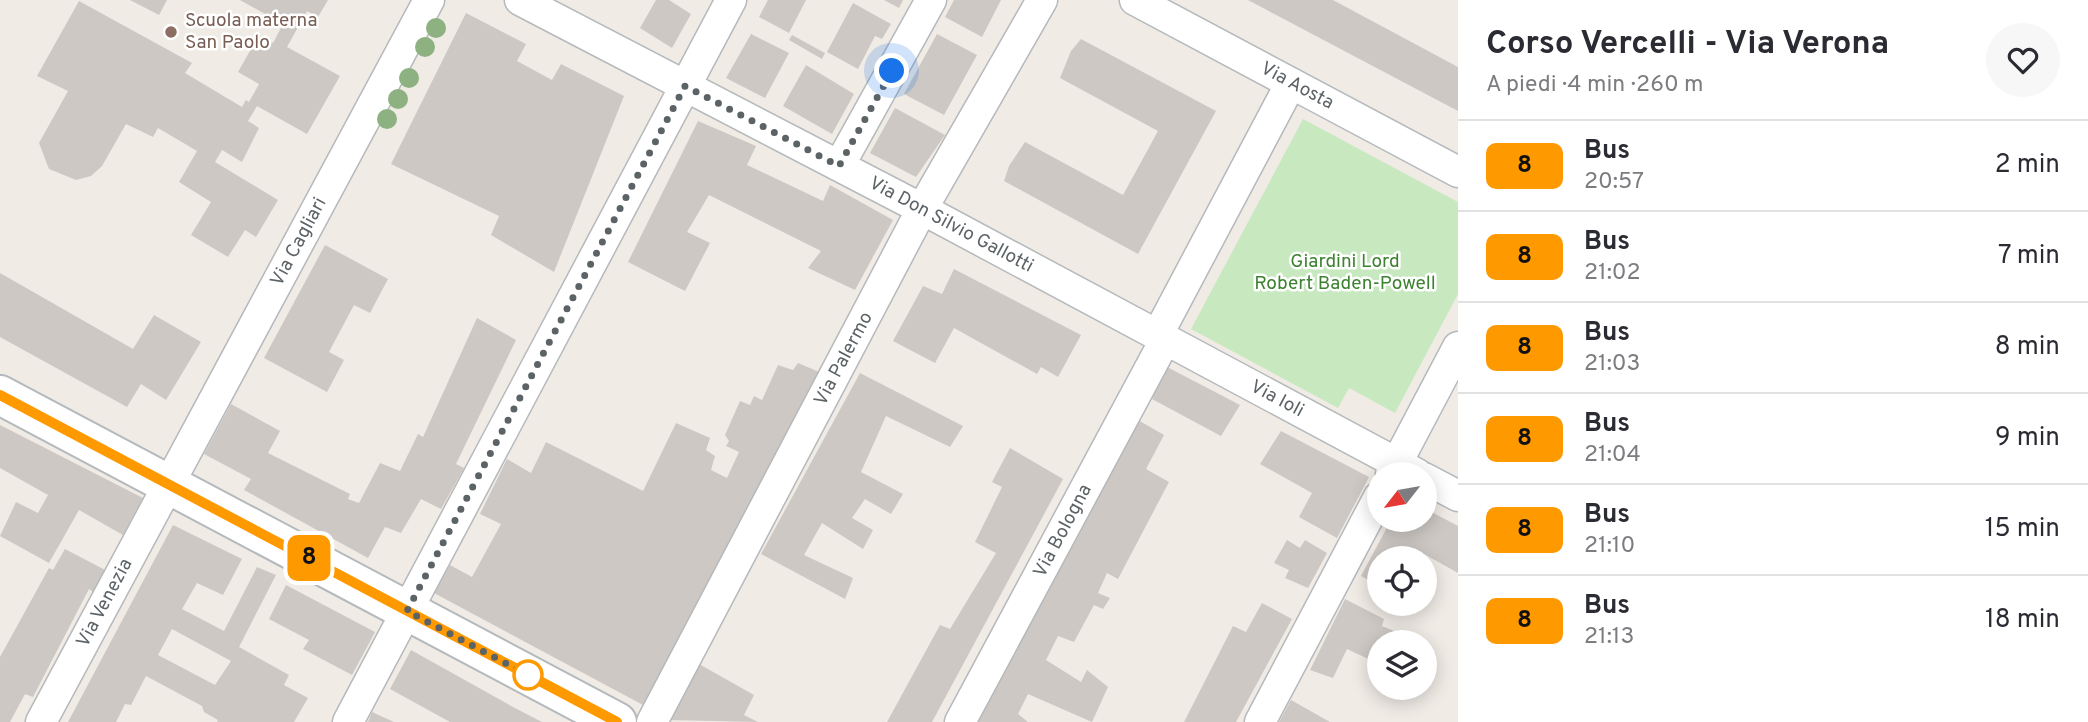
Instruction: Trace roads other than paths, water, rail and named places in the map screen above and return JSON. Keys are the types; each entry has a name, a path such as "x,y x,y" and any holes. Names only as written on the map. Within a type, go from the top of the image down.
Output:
{"main road":[{"path":"0,395 617,722"}],"street":[{"name":"Via Cagliari","path":"169,484 429,0"},
{"path":"348,722 731,0"},
{"path":"839,166 931,0"},
{"name":"Via Palermo","path":"652,722 922,209 1042,0"},
{"name":"Via Aosta","path":"1136,0 1458,172"},
{"name":"Via Don Silvio Gallotti","path":"527,2 1161,337"},
{"name":"Via Bologna","path":"960,722 1291,83"},
{"name":"Via Ioli","path":"1161,337 1386,462"},
{"path":"1406,462 1458,347"},
{"name":"Via Venezia","path":"41,722 169,484"},
{"path":"1437,485 1458,496"},
{"path":"1260,722 1367,519"}],"place":[{"name":"Scuola materna San Paolo","path":"171,32"}],"park label":[{"name":"Giardini Lord Robert Baden-Powell","path":"1345,273"}]}
